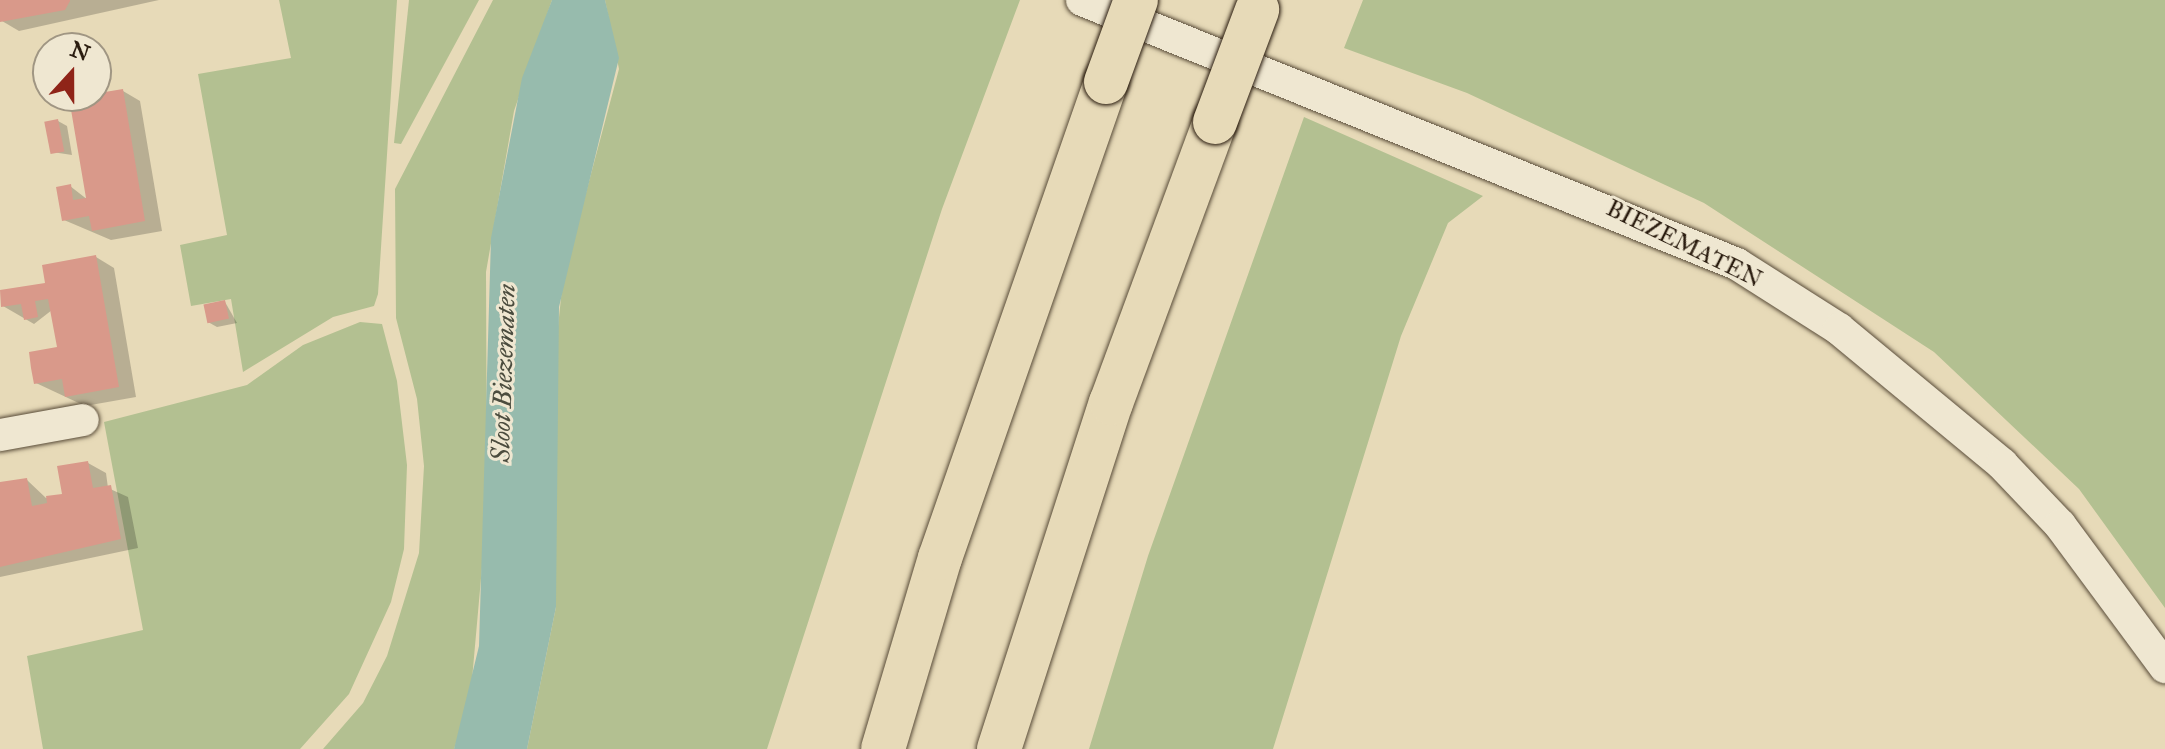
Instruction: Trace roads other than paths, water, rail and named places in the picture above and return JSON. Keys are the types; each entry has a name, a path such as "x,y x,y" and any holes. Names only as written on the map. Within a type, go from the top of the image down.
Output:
{"highway":[{"path":"883,749 940,558 1136,0"},
{"path":"999,749 1111,403 1259,5"}],"street":[{"name":"BIEZEMATEN","path":"1082,0 1737,264 1839,329 2002,464 2060,525 2165,667"},
{"path":"0,435 83,420"}],"water":[{"name":"Sloot Biezematen","path":"552,0 605,0 619,58 559,307 556,607 527,749 454,749 479,646 491,238 522,78"}]}
